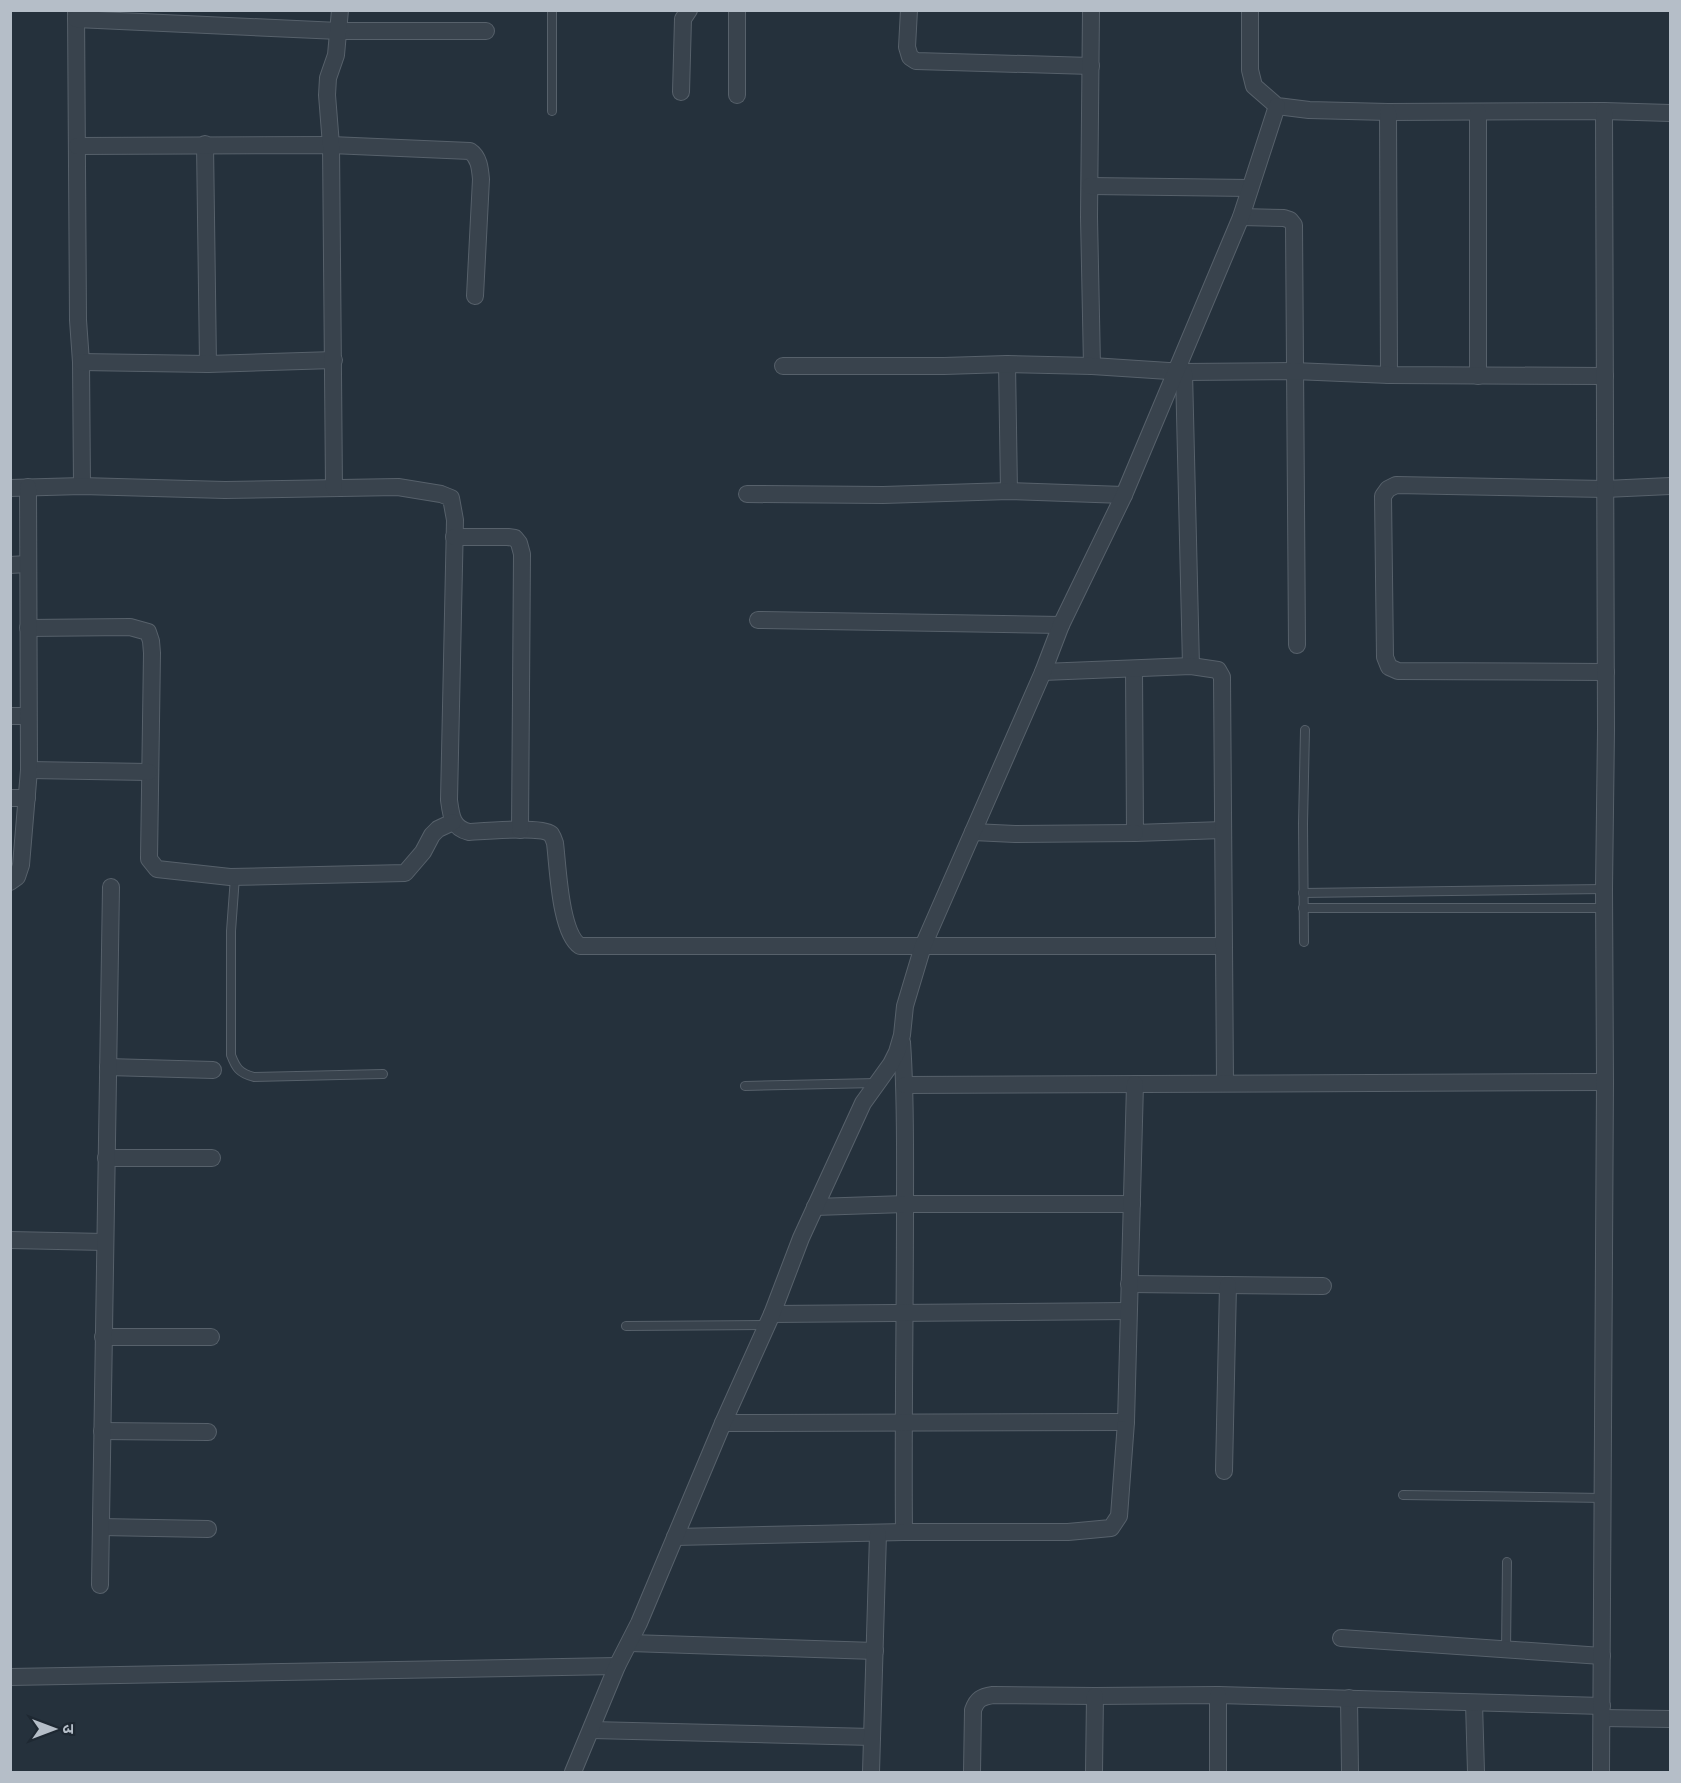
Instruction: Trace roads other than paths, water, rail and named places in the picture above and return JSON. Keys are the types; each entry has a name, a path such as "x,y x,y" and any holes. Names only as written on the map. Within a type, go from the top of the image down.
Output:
{"street":[{"path":"334,488 331,145 327,95 328,78 336,55 340,10"},
{"path":"681,92 683,19 689,10"},
{"path":"737,10 737,95"},
{"path":"909,10 908,47 910,57 916,61 1091,66"},
{"path":"1091,10 1092,366"},
{"path":"1250,10 1250,70 1254,86 1277,106 1309,110 1388,112 1671,113"},
{"path":"82,486 81,362 78,320 76,15 339,31 486,31"},
{"path":"904,1532 905,1085 902,1035 905,1006 923,946 1043,672 1061,625 1124,495 1180,371 1241,218 1277,106"},
{"path":"1601,1773 1606,672 1604,111"},
{"path":"1388,112 1389,375"},
{"path":"1478,112 1478,376"},
{"path":"206,144 208,364"},
{"path":"77,146 331,145 470,151 475,154 481,179 475,296"},
{"path":"1090,186 1250,188"},
{"path":"1241,218 1284,218 1290,220 1294,225 1297,645"},
{"path":"81,362 208,364 333,360"},
{"path":"783,366 1007,364 1180,371 1605,376"},
{"path":"1007,364 1009,491"},
{"path":"1180,371 1191,666"},
{"path":"10,488 82,486 225,490 398,487 441,494 451,498 454,537 449,800 453,822 462,830 469,832 520,830 543,831 550,834 555,843 564,913 570,935 580,946 1223,946"},
{"path":"1606,672 1398,671 1389,667 1385,657 1383,496 1388,489 1395,486 1605,489 1671,486"},
{"path":"10,882 17,878 21,865 19,798 28,770 19,716 28,628 19,565 28,488"},
{"path":"747,494 883,495 1009,491 1124,495"},
{"path":"454,537 515,538 522,554 520,830"},
{"path":"758,620 1061,625"},
{"path":"28,628 130,627 148,632 152,653 149,859 152,866 164,871 235,877 405,873 423,852 432,835 438,829 453,822"},
{"path":"1043,672 1191,666 1218,670 1222,677 1225,1082"},
{"path":"1134,669 1135,833"},
{"path":"28,770 150,772"},
{"path":"973,832 1015,834 1223,830"},
{"path":"100,1585 111,887"},
{"path":"573,1773 617,1666 630,1643 769,1320 801,1238 863,1103 891,1064 902,1035"},
{"path":"108,1067 213,1070"},
{"path":"905,1085 1605,1082"},
{"path":"675,1537 904,1532 1068,1532 1111,1528 1119,1516 1126,1422 1135,1084"},
{"path":"106,1158 212,1158"},
{"path":"815,1207 905,1204 1132,1204"},
{"path":"10,1240 105,1242"},
{"path":"1130,1284 1323,1286"},
{"path":"1224,1471 1228,1285"},
{"path":"769,1320 905,1314 1128,1311"},
{"path":"103,1337 211,1337"},
{"path":"723,1424 1126,1422"},
{"path":"102,1431 208,1432"},
{"path":"101,1527 208,1529"},
{"path":"871,1773 878,1534"},
{"path":"1341,1638 1602,1656"},
{"path":"630,1643 875,1651"},
{"path":"10,1677 617,1666"},
{"path":"972,1773 973,1710 976,1702 982,1696 993,1695 1218,1695 1348,1698 1474,1703 1671,1719"},
{"path":"1218,1695 1218,1773"},
{"path":"1094,1773 1095,1696"},
{"path":"1348,1698 1350,1773"},
{"path":"1474,1703 1476,1773"},
{"path":"592,1730 872,1737"}],"lane":[{"path":"552,10 552,111"},
{"path":"1304,942 1305,730"},
{"path":"235,877 231,964 231,1055 236,1067 242,1074 254,1077 383,1074"},
{"path":"1303,894 1604,889"},
{"path":"1303,908 1604,908"},
{"path":"745,1086 876,1083"},
{"path":"626,1326 769,1320"},
{"path":"1403,1495 1603,1498"},
{"path":"1506,1651 1507,1562"}]}
